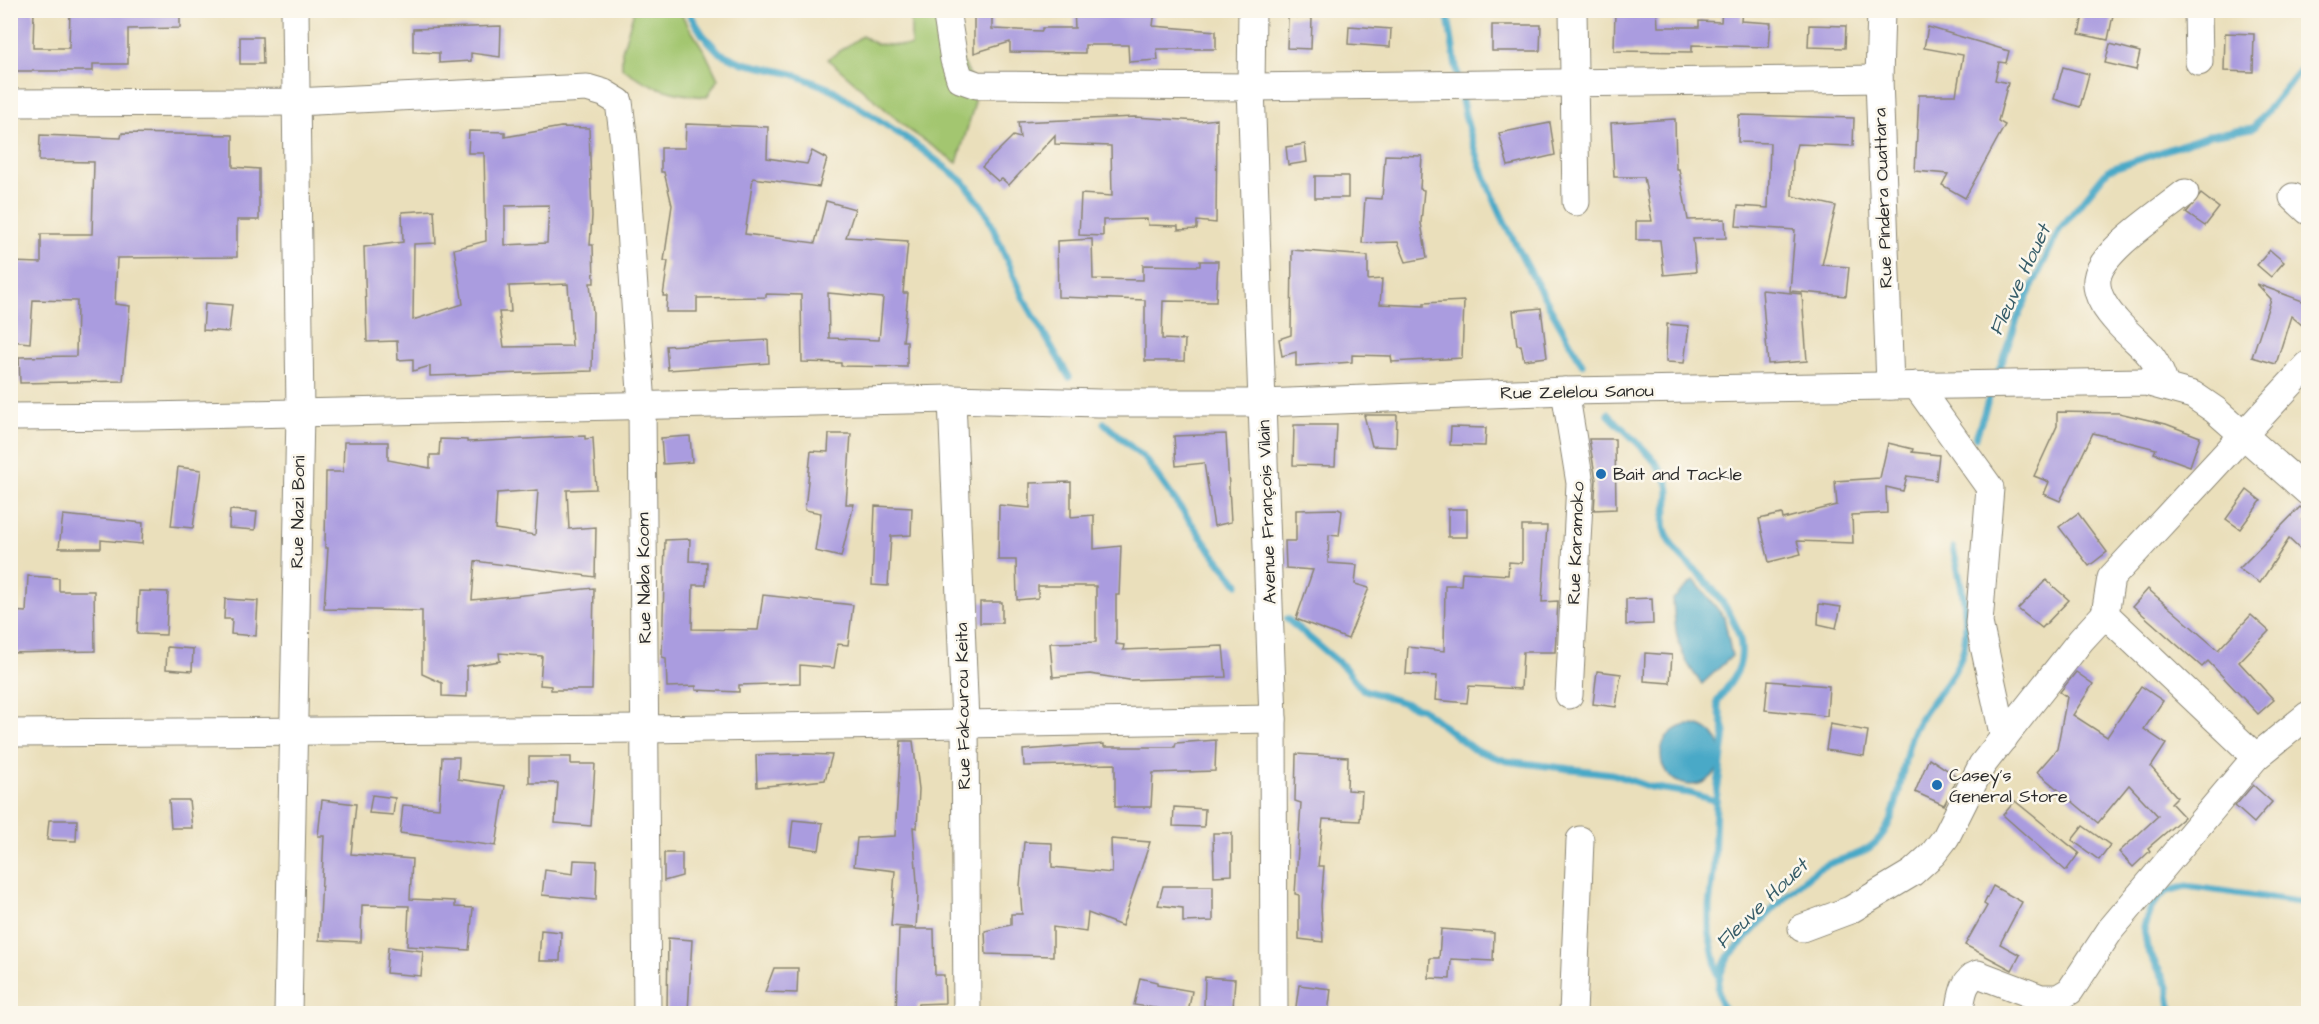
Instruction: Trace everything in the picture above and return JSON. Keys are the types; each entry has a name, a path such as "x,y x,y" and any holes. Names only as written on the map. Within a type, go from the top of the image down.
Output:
{"street":[{"name":"Rue Nazi Boni","path":"288,1014 300,413 295,10"},
{"path":"946,10 954,60 960,79 976,86 1251,87 1879,79"},
{"name":"Avenue François Vilain","path":"1252,10 1251,87 1264,403 1273,719 1274,1014"},
{"path":"1573,10 1576,202"},
{"name":"Rue Pindera Ouattara","path":"1881,10 1879,79 1903,385"},
{"path":"2198,10 2199,63"},
{"name":"Rue Naba Koom","path":"295,102 587,88 604,93 619,102 624,142 642,406 647,1014"},
{"path":"10,103 295,102"},
{"path":"2165,385 2158,365 2148,349 2120,325 2099,297 2097,278 2108,256 2185,193"},
{"path":"1802,928 1850,910 1912,873 1934,854 1946,837 1982,765 2081,640 2105,614 2106,596 2111,578 2308,365"},
{"name":"Rue Zelelou Sanou","path":"10,417 952,399 1098,403 1264,403 1565,391 2146,381 2193,395 2245,435 2308,492"},
{"path":"1903,385 1990,488 1979,622 2004,738"},
{"name":"Rue Karamoko","path":"1565,391 1580,483 1569,695"},
{"name":"Rue Fakourou Keita","path":"952,399 965,722 967,1014"},
{"path":"2105,614 2256,757"},
{"path":"1959,1014 1964,987 1972,976 1978,974 2042,998 2058,998 2070,991 2111,929 2256,757 2308,715"},
{"path":"10,733 646,729 965,722 1273,719"},
{"path":"1573,1014 1580,840"}],"green space":[{"path":"634,11 679,11 705,52 718,79 707,97 663,89 643,81 622,68 622,51"},
{"path":"911,11 959,11 960,56 973,81 974,106 957,163 909,130 828,59 862,36 876,44 911,46"}],"water":[{"path":"1694,580 1724,617 1732,656 1702,684 1688,664 1679,644 1673,599"},
{"path":"1691,725 1708,730 1716,738 1721,755 1716,772 1708,780 1691,785 1674,780 1666,772 1661,755 1666,738 1674,730"}],"building":[{"path":"12,10 34,10 33,48 69,48 70,10 180,10 180,28 128,29 128,64 93,64 93,71 10,71"},
{"path":"974,10 992,10 992,29 1042,31 1042,28 1075,28 1074,10 1155,10 1153,26 1216,31 1216,49 1157,49 1158,60 1129,62 1128,45 1085,45 1085,53 1010,52 1010,42 974,53"},
{"path":"1615,10 1657,10 1658,27 1699,27 1699,21 1721,22 1722,10 1742,10 1741,21 1771,23 1769,47 1692,45 1692,52 1614,51"},
{"path":"2084,10 2114,10 2108,40 2079,34"},
{"path":"1288,17 1312,18 1311,49 1287,48"},
{"path":"1492,25 1541,25 1540,51 1492,51"},
{"path":"1809,25 1846,26 1845,48 1808,47"},
{"path":"501,26 500,57 471,53 471,61 439,63 439,53 413,52 413,29"},
{"path":"1349,26 1391,29 1390,47 1348,44"},
{"path":"1928,27 2009,51 2006,63 1999,62 1995,80 2008,83 1998,121 2005,125 1965,198 1942,185 1948,174 1915,171 1919,95 1956,95 1963,55 1924,48"},
{"path":"2225,33 2254,34 2253,72 2224,71"},
{"path":"240,37 262,37 263,64 240,64"},
{"path":"2110,44 2140,52 2136,70 2105,63"},
{"path":"2063,67 2089,74 2080,107 2054,99"},
{"path":"1739,115 1854,118 1853,146 1797,144 1793,160 1792,196 1836,206 1822,265 1849,267 1846,296 1790,291 1795,230 1736,226 1738,206 1768,208 1770,143 1738,142"},
{"path":"1135,117 1199,121 1217,119 1216,223 1197,221 1197,229 1178,230 1178,226 1148,225 1147,219 1103,220 1103,236 1079,235 1081,194 1112,196 1111,146 1055,144 1055,135 1009,185 1002,179 998,181 982,167 1013,136 1020,138 1018,122"},
{"path":"1675,119 1676,169 1679,169 1688,220 1725,219 1726,238 1693,239 1696,272 1664,275 1660,240 1636,240 1636,221 1652,221 1644,177 1614,177 1611,123"},
{"path":"1550,123 1555,155 1508,166 1499,133"},
{"path":"686,124 768,127 767,158 807,164 812,151 827,159 819,187 753,178 745,234 815,243 826,201 855,209 846,237 908,241 903,293 908,293 903,341 907,341 907,367 841,366 841,363 802,362 801,295 766,294 766,297 697,298 697,312 666,312 667,296 663,296 668,261 664,261 672,205 664,172 661,172 661,148 685,148","holes":["828,293 883,298 879,340 829,338"]},
{"path":"561,127 589,128 592,216 590,245 593,245 594,283 590,283 593,313 592,371 430,376 430,366 413,371 413,359 398,360 397,341 367,342 364,247 403,242 402,212 434,210 436,243 414,244 413,320 463,304 454,249 486,241 484,153 468,153 469,131 505,132 505,137","holes":["549,205 547,243 505,245 505,206","568,284 572,346 504,347 499,312 511,312 509,286"]},
{"path":"122,133 233,135 233,167 259,169 259,220 237,220 237,257 117,258 115,304 130,306 123,381 20,383 19,357 76,356 77,301 33,300 30,343 10,341 10,262 41,263 41,234 92,234 94,162 39,161 40,135 121,138"},
{"path":"1305,144 1307,162 1288,165 1286,147"},
{"path":"1385,155 1422,156 1420,189 1424,190 1421,223 1427,258 1406,262 1398,242 1362,243 1365,198 1382,199"},
{"path":"1315,176 1348,176 1348,198 1315,198"},
{"path":"2201,194 2219,208 2205,226 2186,213"},
{"path":"1092,239 1093,279 1143,280 1143,265 1200,266 1200,261 1218,261 1216,302 1163,301 1162,339 1185,340 1184,361 1145,361 1145,300 1058,297 1057,241"},
{"path":"1292,250 1368,256 1368,280 1382,279 1380,304 1424,306 1424,303 1464,301 1462,358 1392,362 1391,356 1352,355 1352,362 1296,366 1296,352 1282,356 1279,339 1291,335"},
{"path":"2270,250 2284,262 2271,277 2257,265"},
{"path":"2257,284 2308,303 2308,330 2291,316 2276,364 2252,357 2271,299"},
{"path":"1762,290 1802,294 1807,361 1768,364"},
{"path":"205,303 232,305 229,332 203,330"},
{"path":"1541,308 1547,357 1524,360 1521,345 1517,345 1513,311"},
{"path":"1667,324 1689,326 1684,363 1666,362"},
{"path":"768,340 769,363 668,370 666,346"},
{"path":"2057,412 2119,413 2166,424 2200,437 2190,466 2154,453 2156,449 2093,433 2060,501 2044,494 2049,482 2034,476 2057,426"},
{"path":"1364,415 1397,415 1396,447 1372,446"},
{"path":"1294,425 1337,425 1335,466 1293,465"},
{"path":"1451,427 1486,428 1485,446 1450,445"},
{"path":"829,434 851,434 846,504 854,504 841,557 815,551 821,513 805,510 811,451 828,452"},
{"path":"1226,434 1231,522 1214,526 1204,463 1176,466 1174,436"},
{"path":"585,436 585,439 593,438 596,489 567,490 569,529 596,527 595,577 475,561 472,600 594,588 592,690 551,690 551,686 540,685 542,656 499,653 500,661 467,666 467,697 442,696 442,683 422,674 422,611 324,609 328,548 325,548 326,472 343,472 344,442 388,442 388,460 430,468 430,455 439,455 440,439 467,440 467,442","holes":["538,490 535,535 495,529 497,493"]},
{"path":"690,436 692,462 663,464 661,438"},
{"name":"Bait and Tackle","path":"1589,439 1615,439 1616,509 1594,510 1596,480"},
{"path":"1888,443 1913,449 1912,452 1939,455 1936,480 1907,476 1903,491 1886,487 1887,513 1852,515 1853,543 1797,541 1801,554 1769,562 1759,519 1782,514 1783,519 1837,505 1835,481 1880,478"},
{"path":"178,467 201,470 193,528 171,526"},
{"path":"1071,482 1071,517 1094,515 1094,549 1121,546 1119,595 1116,595 1116,644 1124,645 1123,650 1223,646 1226,677 1129,680 1090,674 1053,677 1050,643 1096,642 1096,586 1038,586 1038,598 1017,600 1016,560 998,560 999,505 1030,508 1030,483"},
{"path":"2247,490 2261,501 2240,529 2226,519"},
{"path":"875,506 912,508 911,535 891,536 888,586 872,585"},
{"path":"2300,507 2307,513 2302,520 2308,526 2308,557 2289,539 2260,583 2239,569"},
{"path":"1338,509 1342,511 1339,536 1329,535 1328,563 1357,565 1355,584 1369,588 1348,639 1296,619 1313,570 1286,568 1285,541 1296,541 1296,510"},
{"path":"1448,509 1467,509 1467,537 1448,537"},
{"path":"230,510 257,512 255,530 229,528"},
{"path":"2078,513 2107,552 2089,566 2059,527"},
{"path":"63,515 143,523 142,544 101,540 101,548 59,548"},
{"path":"1522,526 1547,526 1542,602 1558,601 1555,652 1523,652 1521,689 1469,686 1467,703 1435,700 1437,676 1406,674 1408,647 1444,651 1445,585 1461,585 1462,572 1508,575 1509,562 1522,563"},
{"path":"690,539 689,561 707,562 706,585 693,585 692,629 758,630 763,595 853,605 848,645 838,644 834,668 800,665 800,683 739,685 739,692 696,690 696,686 667,687 666,658 662,657 665,540"},
{"path":"28,576 59,578 59,591 94,591 95,651 10,653 10,611 26,612"},
{"path":"2046,580 2069,600 2042,628 2018,609"},
{"path":"2148,589 2218,650 2251,615 2269,631 2239,662 2274,700 2258,714 2208,661 2202,667 2133,606"},
{"path":"139,591 168,592 166,635 137,634"},
{"path":"1652,598 1653,624 1626,625 1626,599"},
{"path":"225,599 258,601 256,636 231,634 232,619 224,619"},
{"path":"980,602 1002,602 1002,623 980,623"},
{"path":"1819,604 1841,607 1836,628 1818,624"},
{"path":"167,647 193,649 192,671 166,669"},
{"path":"1645,653 1672,655 1670,683 1644,681"},
{"path":"1597,671 1621,674 1616,707 1593,704"},
{"path":"2076,672 2093,684 2073,715 2107,737 2141,686 2163,701 2144,729 2166,744 2151,767 2177,797 2171,803 2184,817 2148,848 2150,851 2133,867 2119,852 2158,816 2129,785 2098,823 2037,772 2057,749 2067,697 2060,692"},
{"path":"1768,681 1829,686 1827,716 1765,710"},
{"path":"1830,724 1868,731 1864,756 1826,750"},
{"path":"1216,740 1215,771 1153,773 1151,807 1115,807 1115,764 1024,766 1023,750 1104,744 1104,747 1175,747 1176,743"},
{"path":"901,741 913,741 919,789 917,828 913,827 918,896 916,928 891,926 895,871 854,866 857,838 895,836"},
{"path":"1296,754 1348,757 1347,790 1362,791 1360,821 1323,819 1318,866 1324,866 1321,906 1323,942 1299,939 1299,895 1295,894 1301,803 1295,801"},
{"path":"756,755 832,755 825,780 757,787"},
{"path":"442,757 459,757 458,779 505,786 496,846 400,833 403,805 439,808"},
{"path":"529,757 571,757 571,764 595,764 591,826 555,823 558,783 529,783"},
{"name":"Casey's General Store","path":"1929,758 1958,777 1944,805 1915,792"},
{"path":"2253,785 2272,802 2254,823 2235,806"},
{"path":"372,795 395,798 393,815 369,813"},
{"path":"169,800 189,800 192,828 171,828"},
{"path":"322,800 356,804 351,854 412,859 410,899 455,901 455,907 473,908 469,950 407,946 409,906 362,905 361,942 319,940 324,836 318,836"},
{"path":"2015,801 2079,853 2066,871 2003,815"},
{"path":"1174,807 1205,809 1204,827 1173,826"},
{"path":"49,820 77,820 76,841 47,840"},
{"path":"793,820 823,823 819,850 790,846"},
{"path":"2083,826 2110,845 2099,860 2072,840"},
{"path":"1213,833 1232,833 1232,875 1214,876"},
{"path":"1111,839 1150,842 1122,926 1088,913 1086,932 1053,927 1053,956 986,954 985,931 1011,925 1011,914 1022,914 1020,886 1024,842 1052,843 1052,867 1112,873"},
{"path":"664,853 682,853 682,876 664,881"},
{"path":"574,860 597,861 596,900 542,895 545,870 573,874"},
{"path":"1163,886 1213,886 1213,921 1183,922 1183,908 1158,905"},
{"path":"1993,886 2022,902 2000,944 2020,955 2012,970 1965,945 1987,906 1984,904"},
{"path":"899,929 934,929 935,975 944,975 945,1003 918,1004 917,1014 896,1013"},
{"path":"1441,929 1494,933 1493,961 1451,959 1450,979 1429,978 1430,958 1439,958"},
{"path":"541,930 561,932 560,961 539,961"},
{"path":"668,938 692,940 688,1012 667,1011"},
{"path":"388,947 423,951 421,976 386,973"},
{"path":"774,968 798,968 797,993 765,992"},
{"path":"1205,977 1235,979 1233,1008 1204,1006"},
{"path":"1140,978 1157,982 1157,985 1192,991 1188,1013 1134,1005"},
{"path":"1299,985 1331,989 1328,1014 1295,1014"}],"waterway":[{"path":"687,10 703,35 720,53 743,63 793,74 833,90 912,142 964,182 986,212 1024,299 1069,377"},
{"path":"1447,10 1458,79"},
{"name":"Fleuve Houet","path":"1996,379 2019,314 2059,230 2108,170 2210,135 2253,128 2308,61"},
{"path":"1460,90 1468,127 1493,198 1509,232 1582,364"},
{"name":"Fleuve Houet","path":"1976,437 1992,389"},
{"path":"1608,414 1645,450 1662,471 1669,491 1664,518 1669,541 1724,604 1737,628 1740,641 1739,667 1717,702 1725,732 1716,801 1709,934 1718,975"},
{"path":"1104,423 1147,461 1214,555 1238,584"},
{"name":"Fleuve Houet","path":"1726,1014 1722,1007 1718,986 1728,957 1770,912 1815,871 1872,846 1887,828 1896,802 1913,732 1926,710 1949,680 1961,659 1964,647 1965,610 1953,548"},
{"path":"1287,619 1344,667 1362,689 1422,709 1473,749 1506,761 1613,774 1650,787 1689,793 1716,801"},
{"path":"2172,1014 2168,987 2147,948 2144,927 2151,907 2165,892 2186,886 2299,902 2308,900"}],"place":[{"name":"Bait and Tackle","path":"1601,474"},
{"name":"Casey's General Store","path":"1937,785"}]}
